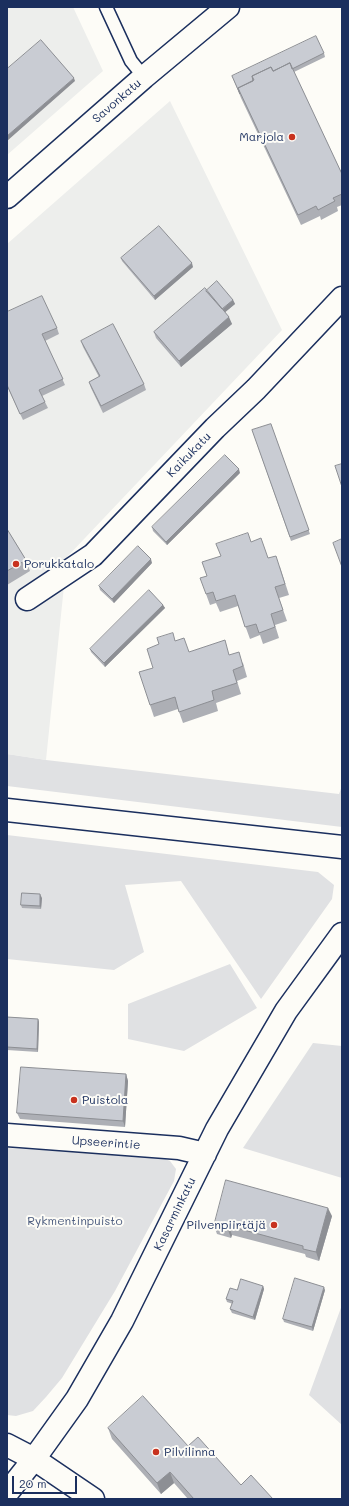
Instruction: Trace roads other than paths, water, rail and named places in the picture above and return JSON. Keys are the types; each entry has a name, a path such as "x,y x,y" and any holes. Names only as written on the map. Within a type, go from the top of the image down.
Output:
{"street":[{"name":"Savonkatu","path":"7,197 144,77 228,7"},
{"name":"Kaikukatu","path":"27,600 93,555 215,428 256,389 342,298"},
{"path":"7,810 342,847"},
{"name":"Kasarminkatu","path":"7,1494 77,1399 122,1321 217,1129 286,1011 342,934"},
{"name":"Upseerintie","path":"7,1135 179,1148 205,1154"},
{"path":"7,1445 34,1459 93,1499"}],"lane":[{"path":"106,7 131,61 144,77"}],"place":[{"name":"Marjola","path":"292,137"},
{"name":"Porukkatalo","path":"16,564"},
{"name":"Puistola","path":"74,1100"},
{"name":"Pilvenpiirtäjä","path":"274,1225"},
{"name":"Pilvilinna","path":"156,1452"}],"park label":[{"name":"Rykmentinpuisto","path":"75,1221"}]}
